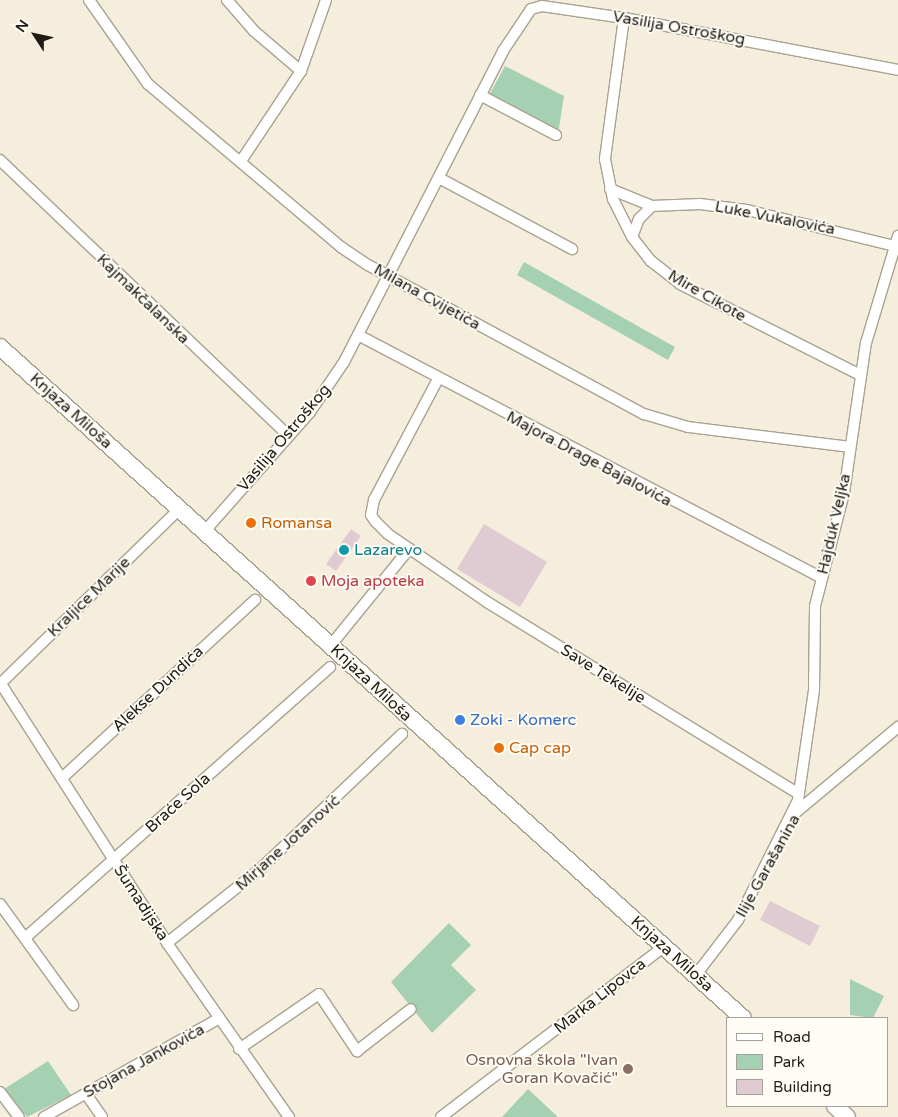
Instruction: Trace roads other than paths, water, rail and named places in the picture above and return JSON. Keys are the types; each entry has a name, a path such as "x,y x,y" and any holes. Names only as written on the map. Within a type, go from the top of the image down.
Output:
{"main road":[{"name":"Knjaza Miloša","path":"0,347 178,510 331,645 742,1017"},
{"path":"836,1107 847,1117"}],"street":[{"name":"Milana Cvijetića","path":"89,0 148,84 341,247 387,275 644,414 688,427 850,447"},
{"path":"227,0 254,32 301,70"},
{"path":"241,161 301,70 326,0"},
{"name":"Vasilija Ostroškog","path":"204,532 328,387 358,335 480,95 521,19 531,9 542,6 624,18 898,70"},
{"name":"Mire Cikote","path":"624,18 605,136 610,189 632,237 651,261 680,284 860,375"},
{"path":"480,95 556,135"},
{"name":"Kajmakčalanska","path":"0,160 288,435"},
{"path":"439,178 572,249"},
{"name":"Luke Vukalovića","path":"610,189 652,206 700,204 748,210 897,241"},
{"path":"632,237 639,218 652,206"},
{"name":"Hajduk Veljka","path":"793,815 799,794 812,721 813,625 822,578 841,508 860,375 897,241"},
{"name":"Majora Drage Bajalovića","path":"358,335 438,379 822,578"},
{"name":"Save Tekelije","path":"438,379 372,508 375,521 409,549 487,602 799,794"},
{"name":"Kraljice Marije","path":"0,684 178,510"},
{"path":"331,645 409,549"},
{"name":"Alekse Dundića","path":"62,778 255,600"},
{"name":"Braće Sola","path":"25,938 330,668"},
{"name":"Šumadijska","path":"0,684 167,943 239,1049 289,1117"},
{"name":"Ilije Garašanina","path":"695,976 738,920 793,815 898,727"},
{"name":"Mirjane Jotanović","path":"167,943 258,871 402,734"},
{"path":"0,904 73,1005"},
{"name":"Marka Lipovca","path":"441,1117 663,947"},
{"path":"239,1049 319,994 357,1051 411,1009"},
{"name":"Stojana Jankovića","path":"44,1117 218,1019"},
{"path":"0,1092 19,1117"},
{"path":"86,1094 102,1117"}],"place":[{"name":"Romansa","path":"251,523"},
{"name":"Lazarevo","path":"344,550"},
{"name":"Moja apoteka","path":"311,581"},
{"name":"Zoki - Komerc","path":"460,720"},
{"name":"Cap cap","path":"499,748"},
{"name":"Osnovna škola \"Ivan Goran Kovačić\"","path":"628,1069"}]}
